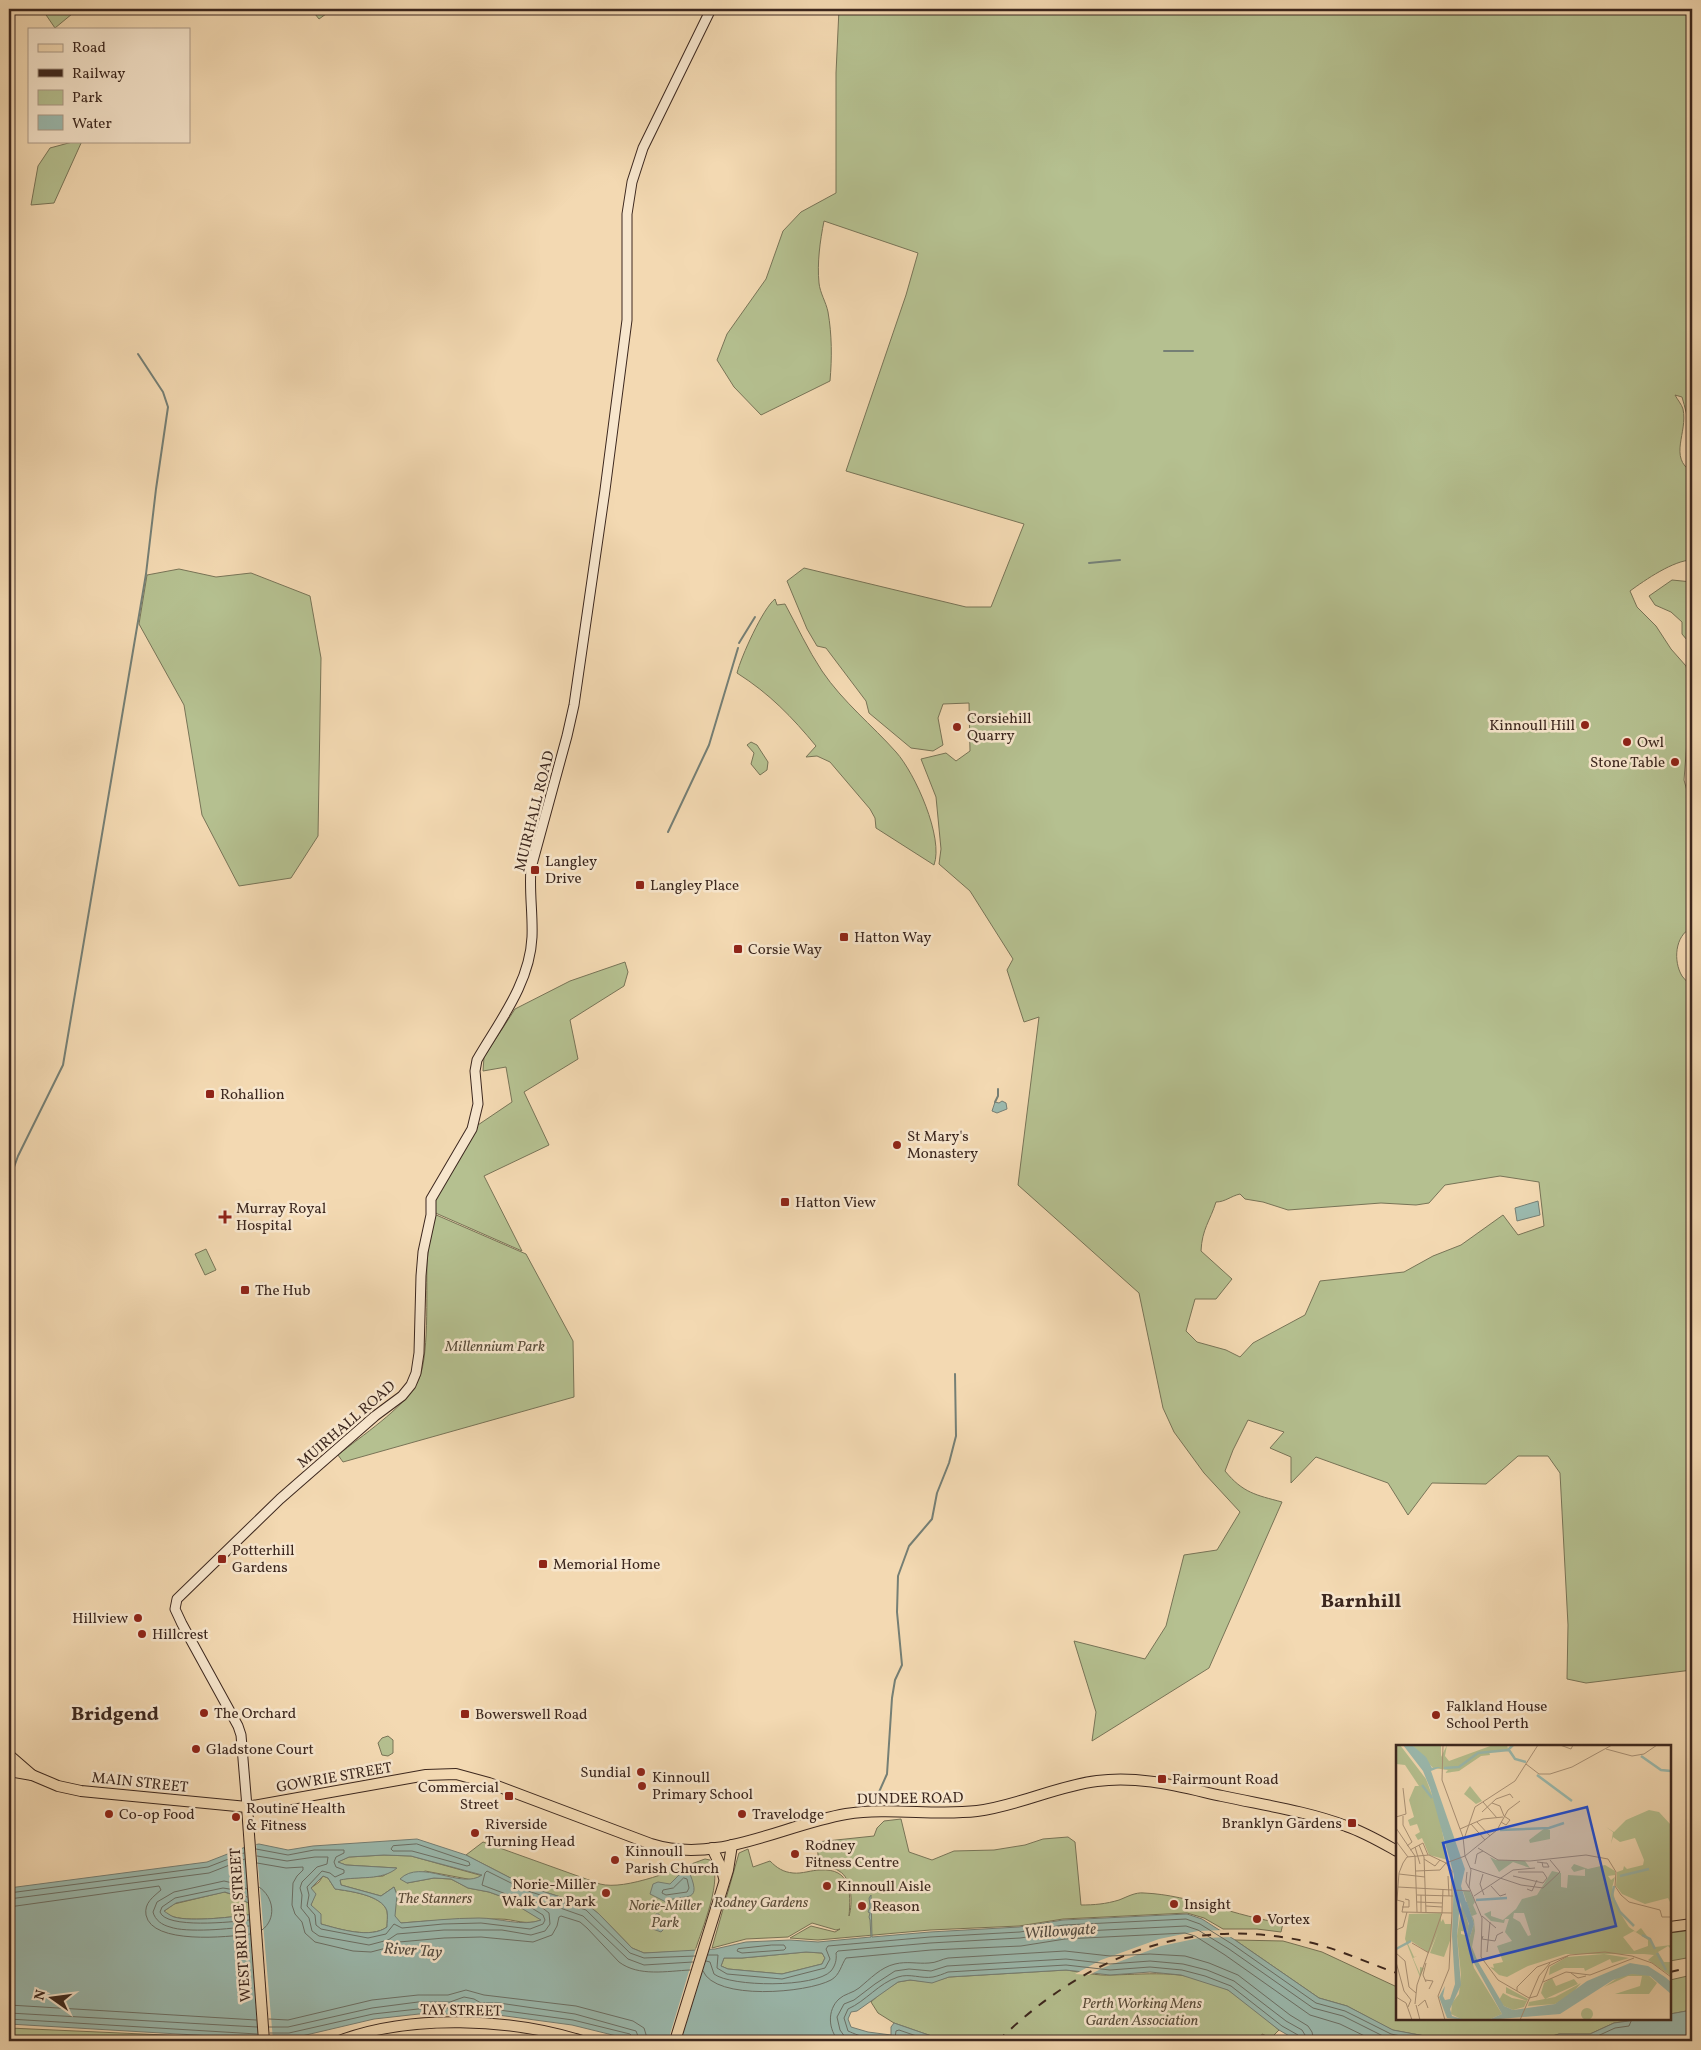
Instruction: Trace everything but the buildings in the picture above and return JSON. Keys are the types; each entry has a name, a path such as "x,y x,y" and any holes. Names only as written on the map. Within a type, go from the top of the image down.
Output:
{"main road":[{"path":"9,1755 32,1776"},
{"path":"9,1770 32,1776"},
{"name":"DUNDEE ROAD","path":"426,1775 456,1774 489,1783 664,1848 676,1850 732,1845 814,1821 847,1814 872,1811 977,1811 1096,1781 1117,1780 1155,1782 1315,1816 1362,1833 1396,1850"},
{"name":"GOWRIE STREET","path":"247,1807 426,1775"},
{"name":"MAIN STREET","path":"32,1776 58,1786 81,1790 247,1807"},
{"name":"WEST BRIDGE STREET","path":"247,1807 264,2041"},
{"path":"675,2041 728,1870 732,1845"},
{"path":"712,1848 719,1861 724,1878"},
{"path":"1671,1927 1692,1924"},
{"name":"TAY STREET","path":"339,2041 355,2035 399,2026 461,2023 523,2027 561,2034 582,2041"}],"street":[{"name":"MUIRHALL ROAD","path":"247,1807 241,1735 235,1719 176,1612 177,1599 280,1499 375,1416 402,1396 411,1385 416,1373 419,1353 422,1260 431,1198 472,1129 478,1104 475,1070 477,1060 518,990 526,969 532,939 531,868 567,736 583,651 627,320 627,214 632,182 643,148 711,9"}],"green space":[{"path":"42,9 78,9 55,28"},
{"path":"311,9 333,9 319,19"},
{"path":"839,9 1692,9 1692,461 1688,456 1689,426 1686,412 1682,397 1675,395 1682,406 1684,418 1680,444 1681,459 1692,472 1692,560 1668,567 1630,591 1637,607 1656,626 1671,649 1686,666 1691,689 1684,780 1692,809 1691,928 1679,943 1677,963 1682,976 1693,992 1692,1051 1689,1053 1692,1060 1692,1670 1586,1683 1567,1679 1568,1625 1560,1473 1548,1456 1518,1456 1486,1484 1432,1483 1408,1515 1388,1483 1316,1457 1291,1483 1291,1457 1270,1448 1284,1432 1248,1420 1225,1471 1244,1489 1282,1502 1209,1668 1092,1741 1096,1712 1074,1641 1145,1659 1166,1626 1184,1555 1217,1550 1240,1512 1204,1473 1174,1432 1163,1408 1139,1293 1018,1185 1039,1017 1024,1022 1007,970 1013,959 970,891 939,864 941,849 936,797 921,759 946,753 956,761 970,751 969,703 943,704 938,718 943,745 933,751 911,748 869,713 866,701 826,648 817,646 807,629 787,581 804,568 966,607 991,607 1024,524 846,471 906,295 918,253 824,221 819,252 818,275 828,312 830,329 830,381 761,415 734,387 717,360 727,334 766,279 783,231 801,212 836,193 836,73","holes":["1500,1176 1539,1182 1544,1226 1518,1235 1503,1215 1461,1245 1433,1256 1404,1272 1320,1281 1305,1315 1253,1343 1240,1357 1226,1350 1197,1342 1186,1331 1195,1299 1216,1299 1232,1279 1201,1251 1205,1231 1216,1202 1240,1194 1245,1199 1263,1202 1288,1210 1381,1203 1416,1205 1429,1203 1445,1185"]},
{"path":"72,142 82,142 54,203 31,205 38,166 50,148"},
{"path":"179,569 216,577 251,573 310,596 321,658 318,836 291,878 239,886 202,815 184,705 139,624 147,575"},
{"path":"1672,580 1692,582 1692,646 1682,634 1682,622 1671,612 1655,605 1649,596"},
{"path":"775,599 777,605 785,604 812,655 830,682 896,752 911,775 926,806 931,823 936,853 934,865 876,828 875,818 870,809 830,762 817,756 806,757 816,746 798,725 780,706 737,673 759,622"},
{"path":"751,742 757,745 768,762 767,770 760,775 751,764 754,753 747,745"},
{"path":"625,962 628,972 624,986 570,1020 578,1059 524,1092 549,1145 484,1176 522,1251 431,1211 431,1199 472,1129 512,1102 506,1067 483,1071 484,1057 515,1009 570,981"},
{"name":"Millennium Park","path":"434,1214 526,1254 573,1341 574,1397 343,1462 338,1455 381,1422 402,1403 411,1393 421,1373 426,1343 427,1257"},
{"path":"206,1249 216,1270 205,1275 195,1254"},
{"path":"388,1736 393,1740 393,1753 388,1756 382,1755 378,1743 382,1738"},
{"name":"Rodney Gardens","path":"901,1819 909,1852 932,1860 954,1851 994,1850 1025,1845 1043,1839 1068,1837 1075,1842 1081,1905 1119,1900 1137,1893 1162,1895 1283,1923 1281,1932 1257,1929 1223,1929 1204,1918 1187,1913 1063,1919 1019,1926 930,1930 818,1940 790,1938 811,1926 835,1932 840,1929 836,1930 812,1923 788,1937 746,1939 712,1948 739,1853 748,1849 753,1867 770,1861 780,1869 789,1872 800,1873 830,1870 838,1873 847,1883 849,1890 849,1916 851,1898 847,1879 837,1870 819,1867 817,1842 874,1836 877,1828 884,1821"},
{"name":"Norie-Miller Park","path":"483,1842 600,1884 611,1885 638,1882 705,1859 710,1860 714,1868 715,1878 713,1891 695,1951 644,1953 632,1948 589,1906 526,1886 466,1855"},
{"name":"The Stanners","path":"411,1856 483,1876 473,1880 425,1871 407,1883 434,1878 451,1879 468,1888 503,1897 542,1920 525,1922 505,1919 474,1919 401,1923 394,1916 397,1895 394,1887 381,1896 341,1885 340,1879 383,1876 396,1868 346,1865 337,1862 349,1857"},
{"path":"323,1876 328,1878 335,1889 364,1895 379,1901 387,1911 387,1927 380,1931 364,1933 321,1924 311,1905 313,1899 311,1888"},
{"path":"224,1892 252,1905 253,1914 224,1918 191,1919 174,1917 163,1912 174,1904"},
{"path":"1692,1930 1692,1957 1671,1961 1671,1933"},
{"path":"1235,1940 1283,1941 1322,1952 1396,1987 1396,2020 1636,2020 1614,2023 1590,2034 1559,2034 1536,2041 1513,2039 1495,2041 1441,2039 1392,2030 1347,2006 1319,1998"},
{"path":"806,1952 822,1953 825,1958 822,1964 782,1974 728,1969 721,1966 724,1958"},
{"name":"Perth Working Mens Garden Association","path":"1066,1970 1101,1975 1171,1974 1214,1983 1235,1994 1279,2030 1271,2038 1262,2034 1260,2041 946,2041 894,2023 878,2013 871,2002 898,1982 910,1980 932,1982 949,1977"},
{"path":"1692,1975 1692,2010 1671,2014 1671,1980"},
{"path":"9,2028 187,2036 240,2041 9,2041"}],"water":[{"path":"1002,1101 1006,1103 1007,1109 997,1113 992,1111 995,1102 999,1103"},
{"path":"1538,1201 1540,1215 1517,1221 1515,1208"},
{"path":"417,1839 466,1855 526,1886 589,1906 632,1948 644,1953 715,1949 746,1942 790,1940 818,1942 871,1937 870,1913 868,1912 871,1895 872,1937 1019,1927 1063,1920 1187,1914 1202,1919 1235,1940 1319,1998 1347,2006 1393,2030 1441,2039 1475,2041 1298,2041 1279,2030 1228,1990 1181,1975 1150,1972 1110,1975 1066,1970 949,1977 932,1983 910,1980 898,1982 857,2011 851,2012 848,2019 851,2027 868,2032 891,2035 891,2027 894,2023 946,2041 637,2041 572,2025 498,2015 475,2014 471,2010 464,2009 454,2014 419,2014 374,2019 289,2039 9,2024 9,1888 207,1862 248,1846 259,1844 288,1850 313,1846","holes":["411,1856 482,1875 473,1879 463,1879 430,1872 419,1872 409,1873 400,1879 407,1883 434,1878 451,1879 468,1888 503,1897 541,1920 526,1923 487,1918 469,1918 401,1923 395,1916 397,1895 394,1887 381,1896 341,1885 340,1880 384,1875 397,1868 346,1865 338,1862 349,1857","323,1876 328,1878 335,1889 364,1895 379,1901 387,1911 387,1927 380,1931 364,1933 321,1924 321,1914 311,1905 316,1894 311,1888","225,1892 252,1905 253,1914 191,1919 173,1917 164,1911 176,1903","806,1952 822,1953 825,1958 822,1964 782,1974 728,1969 721,1966 724,1958"]},
{"path":"684,1873 690,1874 693,1884 694,1890 689,1896 666,1902 650,1894 653,1884 658,1882 670,1884 679,1875"},
{"path":"656,1914 659,1914 660,1925 664,1929 661,1932 650,1928"},
{"path":"1692,2010 1692,2041 1536,2041 1559,2034 1590,2034 1614,2023 1636,2020 1671,2020 1671,2014"}],"pier":[{"path":"256,1842 273,2040 264,2041 246,1844"},
{"path":"1224,1930 1236,1937 1199,1938 1161,1946 1089,1975 1075,1974 1101,1960 1159,1939 1198,1931"},
{"path":"710,1947 681,2041 668,2041 696,1948"}],"waterway":[{"path":"1164,351 1193,351"},
{"path":"9,1181 18,1156 63,1065 146,574 168,407 163,392 138,354"},
{"path":"1089,563 1120,560"},
{"path":"739,643 755,617"},
{"path":"668,832 709,745 738,648"},
{"path":"995,1102 998,1096 998,1089"},
{"path":"9,1223 13,1248"},
{"path":"875,1801 887,1774 892,1698 895,1680 902,1665 897,1612 898,1576 909,1546 932,1519 937,1493 949,1463 956,1436 955,1374"}],"railway":[{"path":"998,2041 1031,2012 1065,1987 1102,1966 1140,1950 1180,1939 1221,1934 1264,1935 1319,1945 1396,1973"},
{"path":"1671,1972 1692,1967"}],"place":[{"name":"Kinnoull Hill","path":"1585,725"},
{"name":"Corsiehill Quarry","path":"957,727"},
{"name":"Owl","path":"1627,742"},
{"name":"Stone Table","path":"1675,762"},
{"name":"Langley Drive","path":"535,870"},
{"name":"Langley Place","path":"640,885"},
{"name":"Hatton Way","path":"844,937"},
{"name":"Corsie Way","path":"738,949"},
{"name":"Rohallion","path":"210,1094"},
{"name":"St Mary's Monastery","path":"897,1145"},
{"name":"Hatton View","path":"785,1202"},
{"name":"Murray Royal Hospital","path":"225,1217"},
{"name":"The Hub","path":"245,1290"},
{"name":"Potterhill Gardens","path":"222,1559"},
{"name":"Memorial Home","path":"543,1564"},
{"name":"Hillview","path":"138,1618"},
{"name":"Hillcrest","path":"142,1634"},
{"name":"The Orchard","path":"204,1713"},
{"name":"Bowerswell Road","path":"465,1714"},
{"name":"Falkland House School Perth","path":"1436,1715"},
{"name":"Gladstone Court","path":"196,1749"},
{"name":"Sundial","path":"641,1772"},
{"name":"Fairmount Road","path":"1162,1779"},
{"name":"Kinnoull Primary School","path":"642,1786"},
{"name":"Commercial Street","path":"509,1796"},
{"name":"Co-op Food","path":"109,1814"},
{"name":"Travelodge","path":"742,1814"},
{"name":"Routine Health & Fitness","path":"236,1817"},
{"name":"Branklyn Gardens","path":"1352,1823"},
{"name":"Riverside Turning Head","path":"475,1833"},
{"name":"Rodney Fitness Centre","path":"795,1854"},
{"name":"Kinnoull Parish Church","path":"615,1860"},
{"name":"Kinnoull Aisle","path":"827,1886"},
{"name":"Norie-Miller Walk Car Park","path":"606,1893"},
{"name":"Insight","path":"1174,1904"},
{"name":"Reason","path":"862,1906"},
{"name":"Vortex","path":"1257,1919"}],"district":[{"name":"Barnhill","path":"1361,1600"},
{"name":"Bridgend","path":"115,1713"}],"water label":[{"name":"Willowgate","path":"1060,1930"},
{"name":"River Tay","path":"413,1949"}]}
